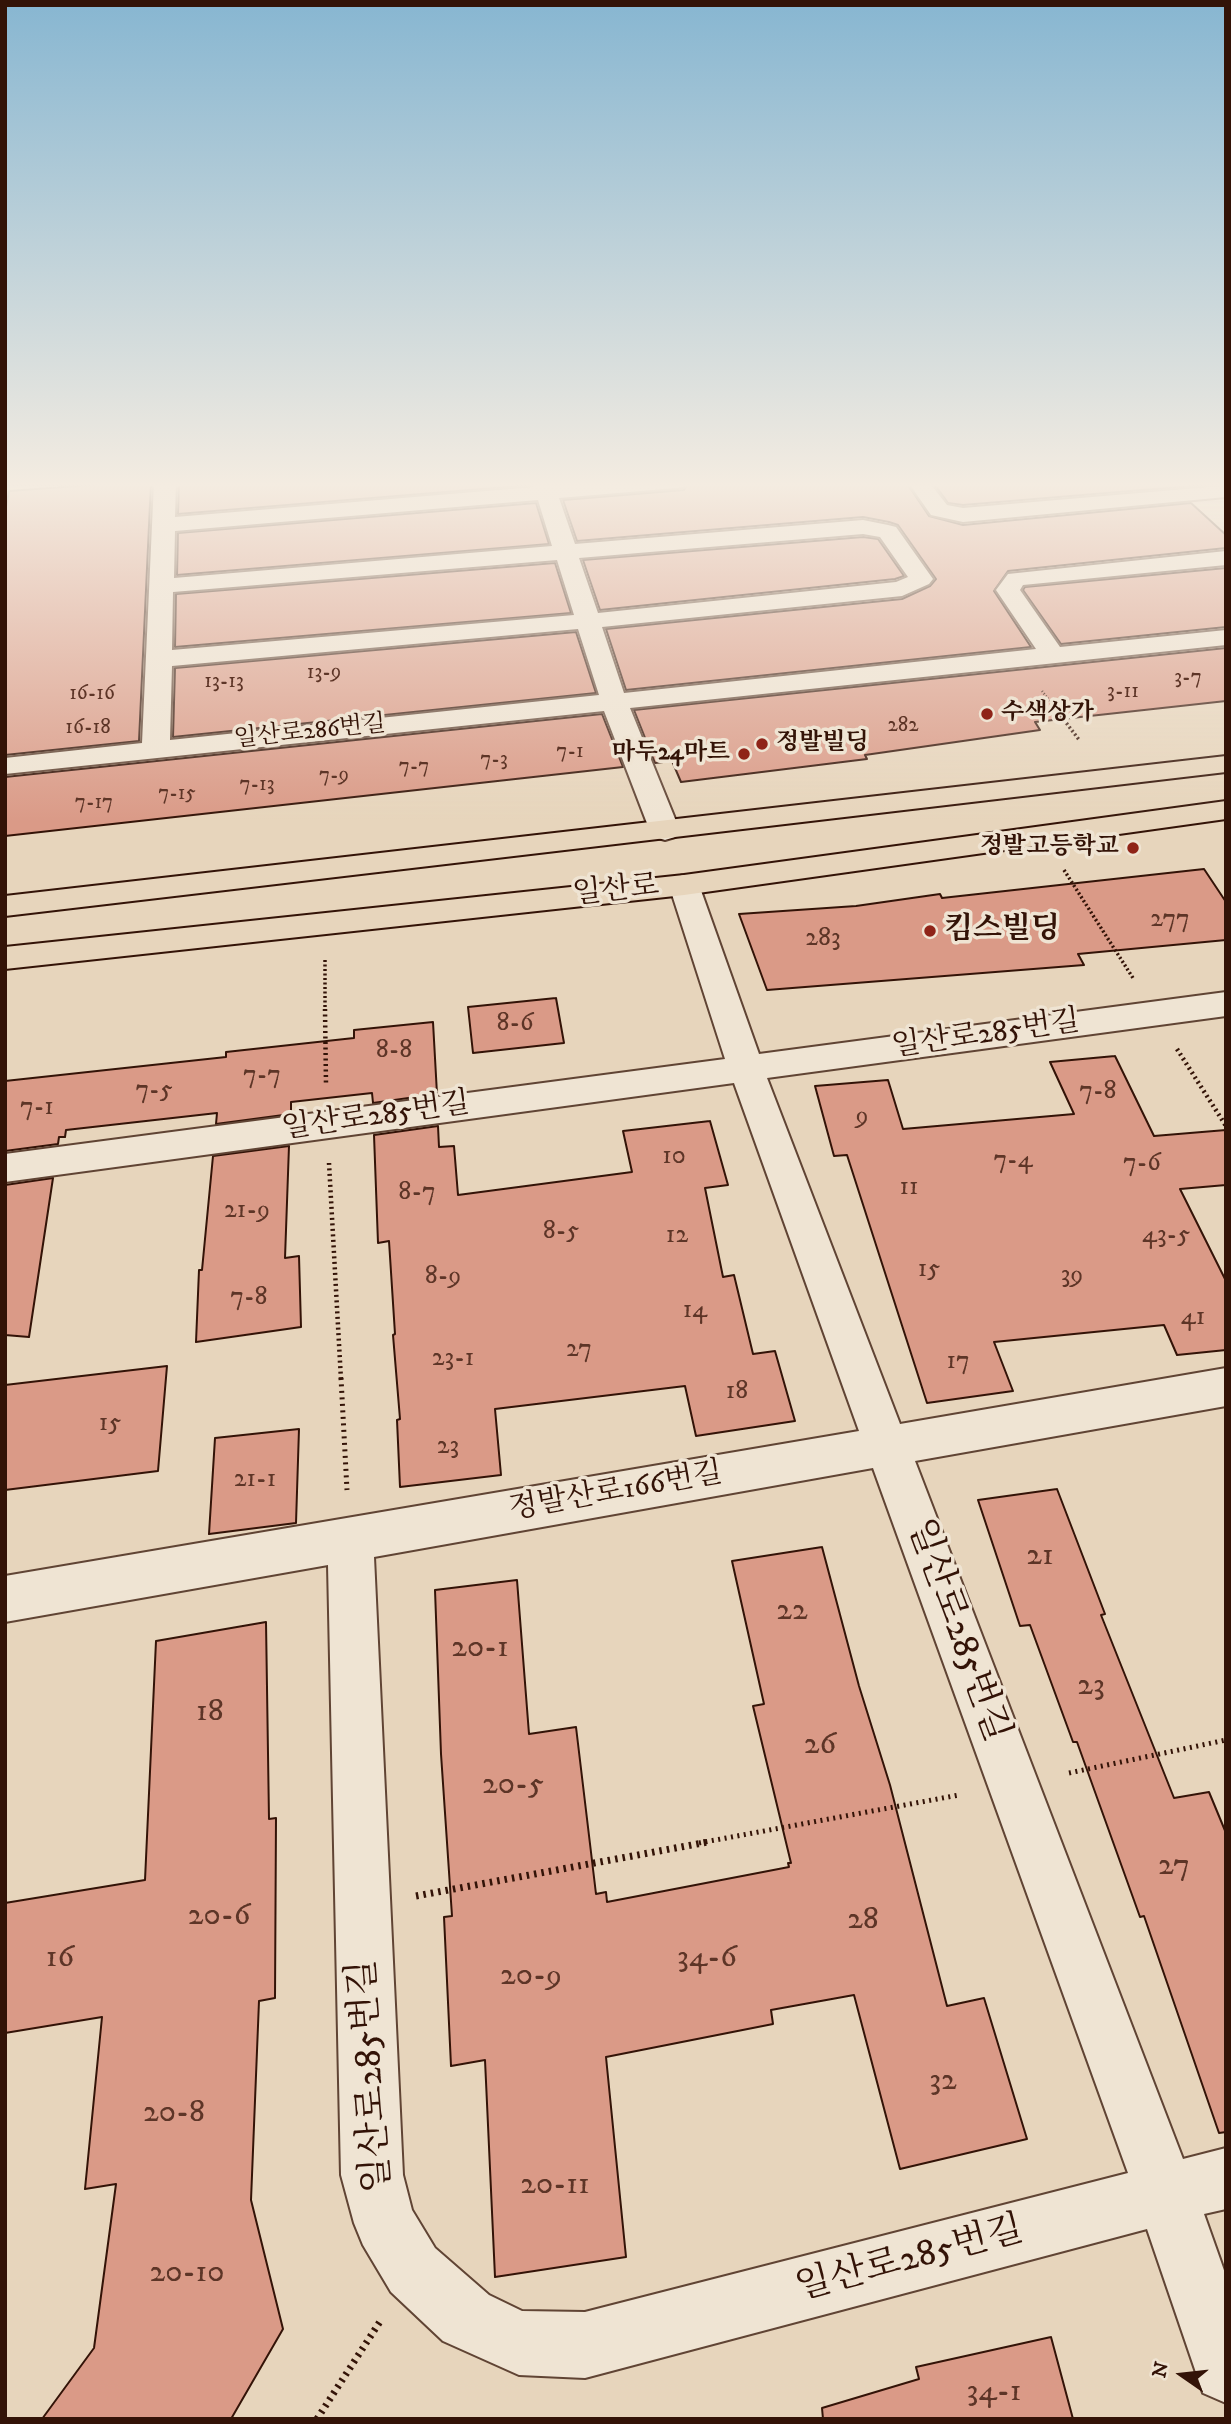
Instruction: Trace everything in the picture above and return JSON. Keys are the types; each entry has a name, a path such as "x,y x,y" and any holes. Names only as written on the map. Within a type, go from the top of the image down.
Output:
{"main road":[{"name":"일산로","path":"5,906 1226,764"},
{"name":"일산로","path":"5,958 684,884 1226,810"}],"street":[{"path":"156,750 163,595"},
{"path":"581,595 614,701 665,831"},
{"path":"161,659 590,621 842,595"},
{"path":"1012,595 1053,655"},
{"name":"일산로286번길","path":"5,766 1226,637"},
{"name":"일산로285번길","path":"684,884 746,1068 1166,2194 1226,2370"},
{"name":"일산로285번길","path":"5,1168 1226,1004"},
{"name":"정발산로166번길","path":"5,1600 1226,1387"},
{"name":"일산로285번길","path":"349,1539 372,2175 385,2223 413,2270 466,2318 519,2343 585,2345 1226,2178"}],"path":[{"path":"1039,687 1080,741"},
{"path":"1063,870 1136,983"},
{"path":"324,956 326,1085"},
{"path":"1171,1040 1226,1126"},
{"path":"329,1158 349,1539"},
{"path":"1069,1773 1226,1740"},
{"path":"362,1906 959,1795"},
{"path":"317,2419 413,2270"}],"building":[{"path":"5,595 146,595 139,741 5,755"},
{"path":"176,595 565,595 571,613 175,647"},
{"path":"595,595 742,595 600,610"},
{"path":"910,595 997,595 1031,647 626,690 606,629 902,599"},
{"path":"1027,595 1226,595 1226,627 1061,644"},
{"path":"576,632 596,693 173,737 175,668"},
{"path":"1226,648 1226,701 1035,722 1040,730 865,755 867,759 681,782 672,761 655,763 634,710"},
{"path":"602,714 623,767 5,836 5,777"},
{"path":"1204,869 1226,902 1226,940 1078,954 1084,965 767,990 739,914 856,906 940,894 942,898"},
{"path":"556,998 564,1043 473,1053 468,1007"},
{"path":"433,1022 437,1094 373,1103 372,1093 291,1102 291,1114 216,1124 217,1113 66,1130 65,1137 59,1137 58,1144 5,1151 5,1081 226,1057 226,1052 354,1038 354,1030"},
{"path":"1115,1056 1154,1136 1226,1130 1226,1185 1180,1189 1226,1281 1226,1350 1177,1355 1164,1325 994,1342 1013,1391 927,1403 847,1155 834,1156 815,1086 888,1080 903,1129 1074,1114 1050,1062"},
{"path":"710,1121 728,1185 705,1188 723,1277 734,1275 753,1354 775,1351 795,1421 696,1436 685,1386 495,1409 501,1475 400,1487 397,1420 400,1419 389,1241 378,1243 374,1135 438,1126 439,1147 454,1146 458,1195 632,1172 623,1131"},
{"path":"289,1146 285,1258 299,1256 301,1327 196,1342 199,1270 202,1270 213,1156"},
{"path":"53,1178 29,1337 5,1335 5,1185"},
{"path":"167,1366 158,1471 5,1490 5,1385"},
{"path":"299,1429 296,1523 209,1534 215,1438"},
{"path":"1057,1489 1105,1614 1101,1615 1174,1798 1209,1792 1226,1833 1226,2132 1219,2133 1144,1916 1140,1917 1077,1742 1073,1742 1030,1625 1020,1626 978,1500"},
{"path":"822,1547 859,1686 890,1785 947,2006 984,1998 1027,2139 900,2169 854,1995 771,2010 773,2024 606,2057 626,2257 495,2277 485,2060 451,2066 444,1917 452,1916 441,1754 435,1590 517,1580 529,1734 576,1727 596,1894 606,1892 607,1902 789,1867 788,1863 791,1863 753,1706 764,1704 732,1561"},
{"path":"266,1622 269,1819 276,1818 275,1998 259,2001 251,2200 283,2329 231,2419 42,2419 94,2348 116,2184 85,2189 102,2017 5,2033 5,1903 145,1880 156,1641"},
{"path":"1051,2337 1073,2419 823,2419 822,2408 919,2379 916,2367"}],"place":[{"name":"수색상가","path":"987,714"},
{"name":"정발빌딩","path":"762,744"},
{"name":"마두24마트","path":"744,754"},
{"name":"정발고등학교","path":"1133,848"},
{"name":"킴스빌딩","path":"930,931"}]}
